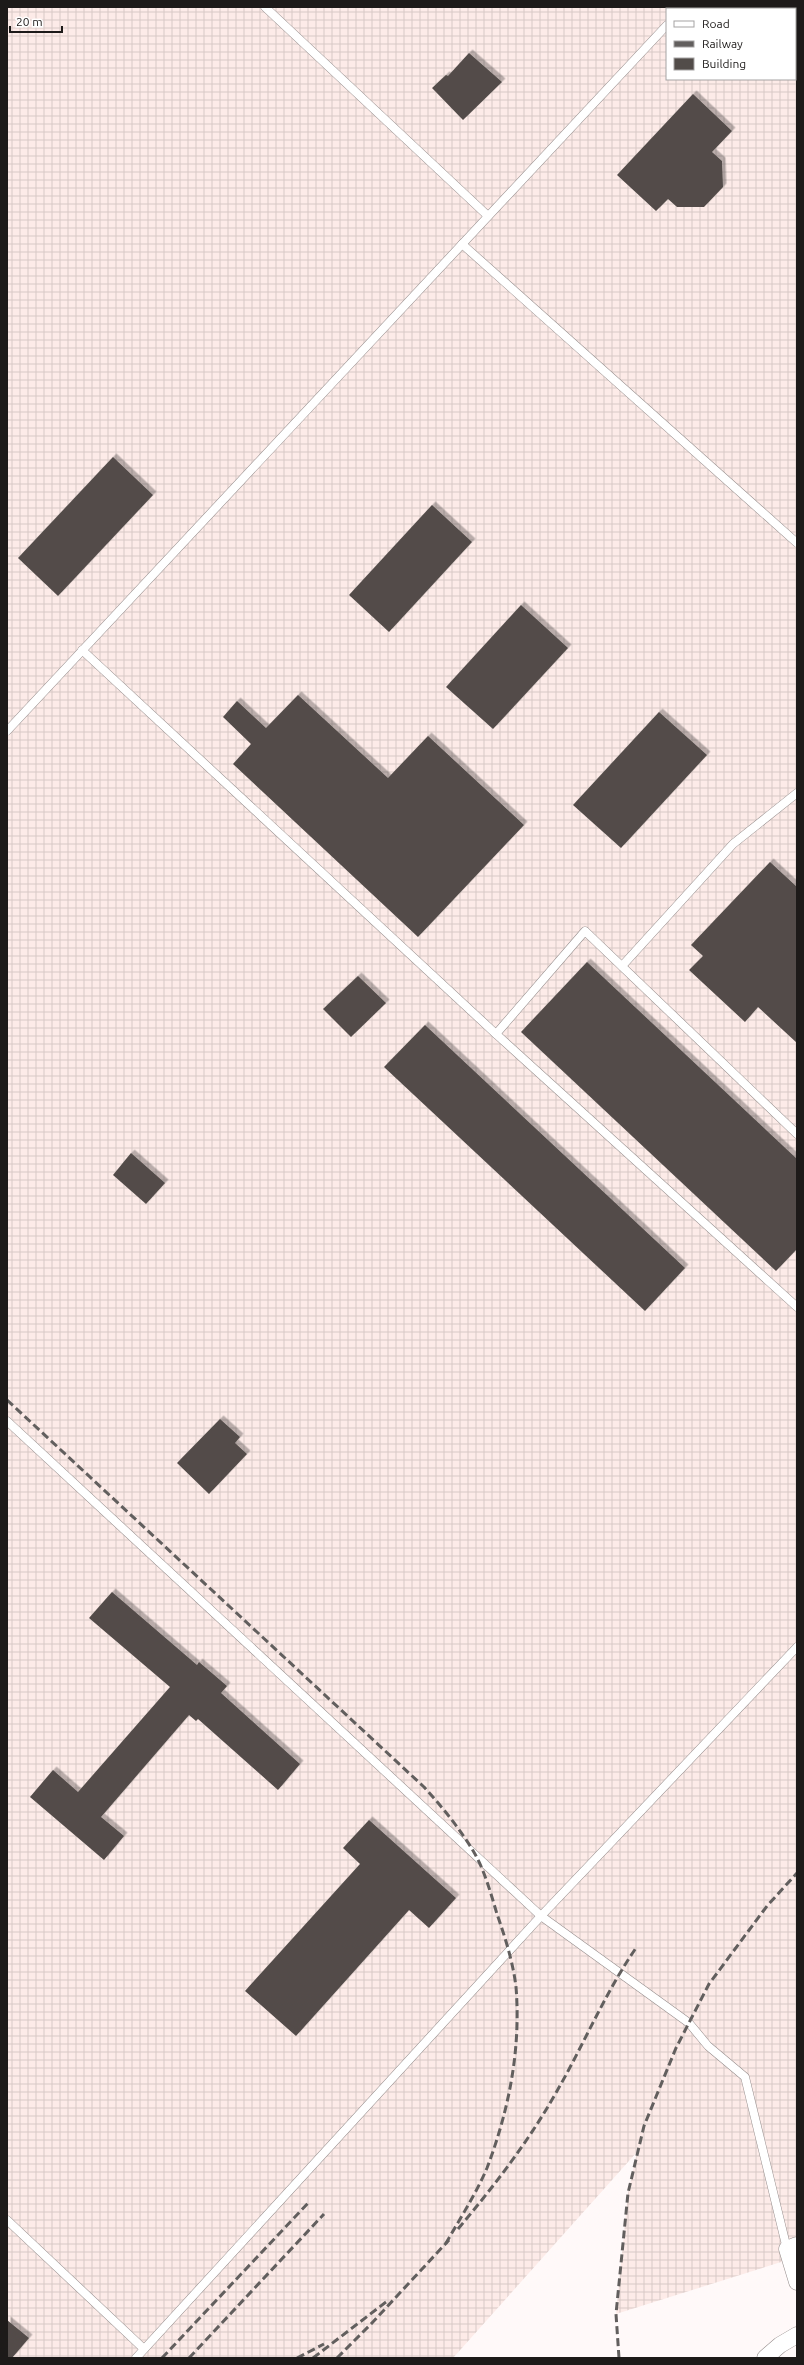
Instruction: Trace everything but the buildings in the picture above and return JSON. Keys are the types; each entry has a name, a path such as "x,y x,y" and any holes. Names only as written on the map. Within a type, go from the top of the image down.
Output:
{"street":[{"path":"792,2247 797,2282"},
{"path":"765,2358 780,2345 797,2335"}],"lane":[{"path":"265,7 488,216"},
{"path":"7,731 666,26"},
{"path":"462,244 797,543"},
{"path":"82,650 496,1034 797,1307"},
{"path":"622,966 733,844 797,794"},
{"path":"496,1034 585,931 797,1134"},
{"path":"7,1421 541,1916 688,2023 708,2046 745,2077 792,2247"},
{"path":"136,2358 541,1916 797,1647"},
{"path":"7,2220 144,2349"}],"shaded area":[{"path":"7,7 797,7 797,2257 616,2314 628,2193 637,2152 453,2358 7,2358"}],"railway":[{"path":"7,1400 424,1787 464,1836 475,1854 488,1883 511,1959 516,1987 517,2033 512,2079 502,2124 495,2146 478,2187 445,2245"},
{"path":"619,2358 616,2314 628,2193 644,2126 676,2048 709,1984 767,1906 797,1873"},
{"path":"458,2229 498,2180 535,2128 567,2073 614,1983 636,1948"},
{"path":"162,2358 310,2201"},
{"path":"189,2358 324,2214"},
{"path":"337,2358 371,2324 449,2240"},
{"path":"313,2358 386,2302"},
{"path":"297,2358 324,2344"}]}
